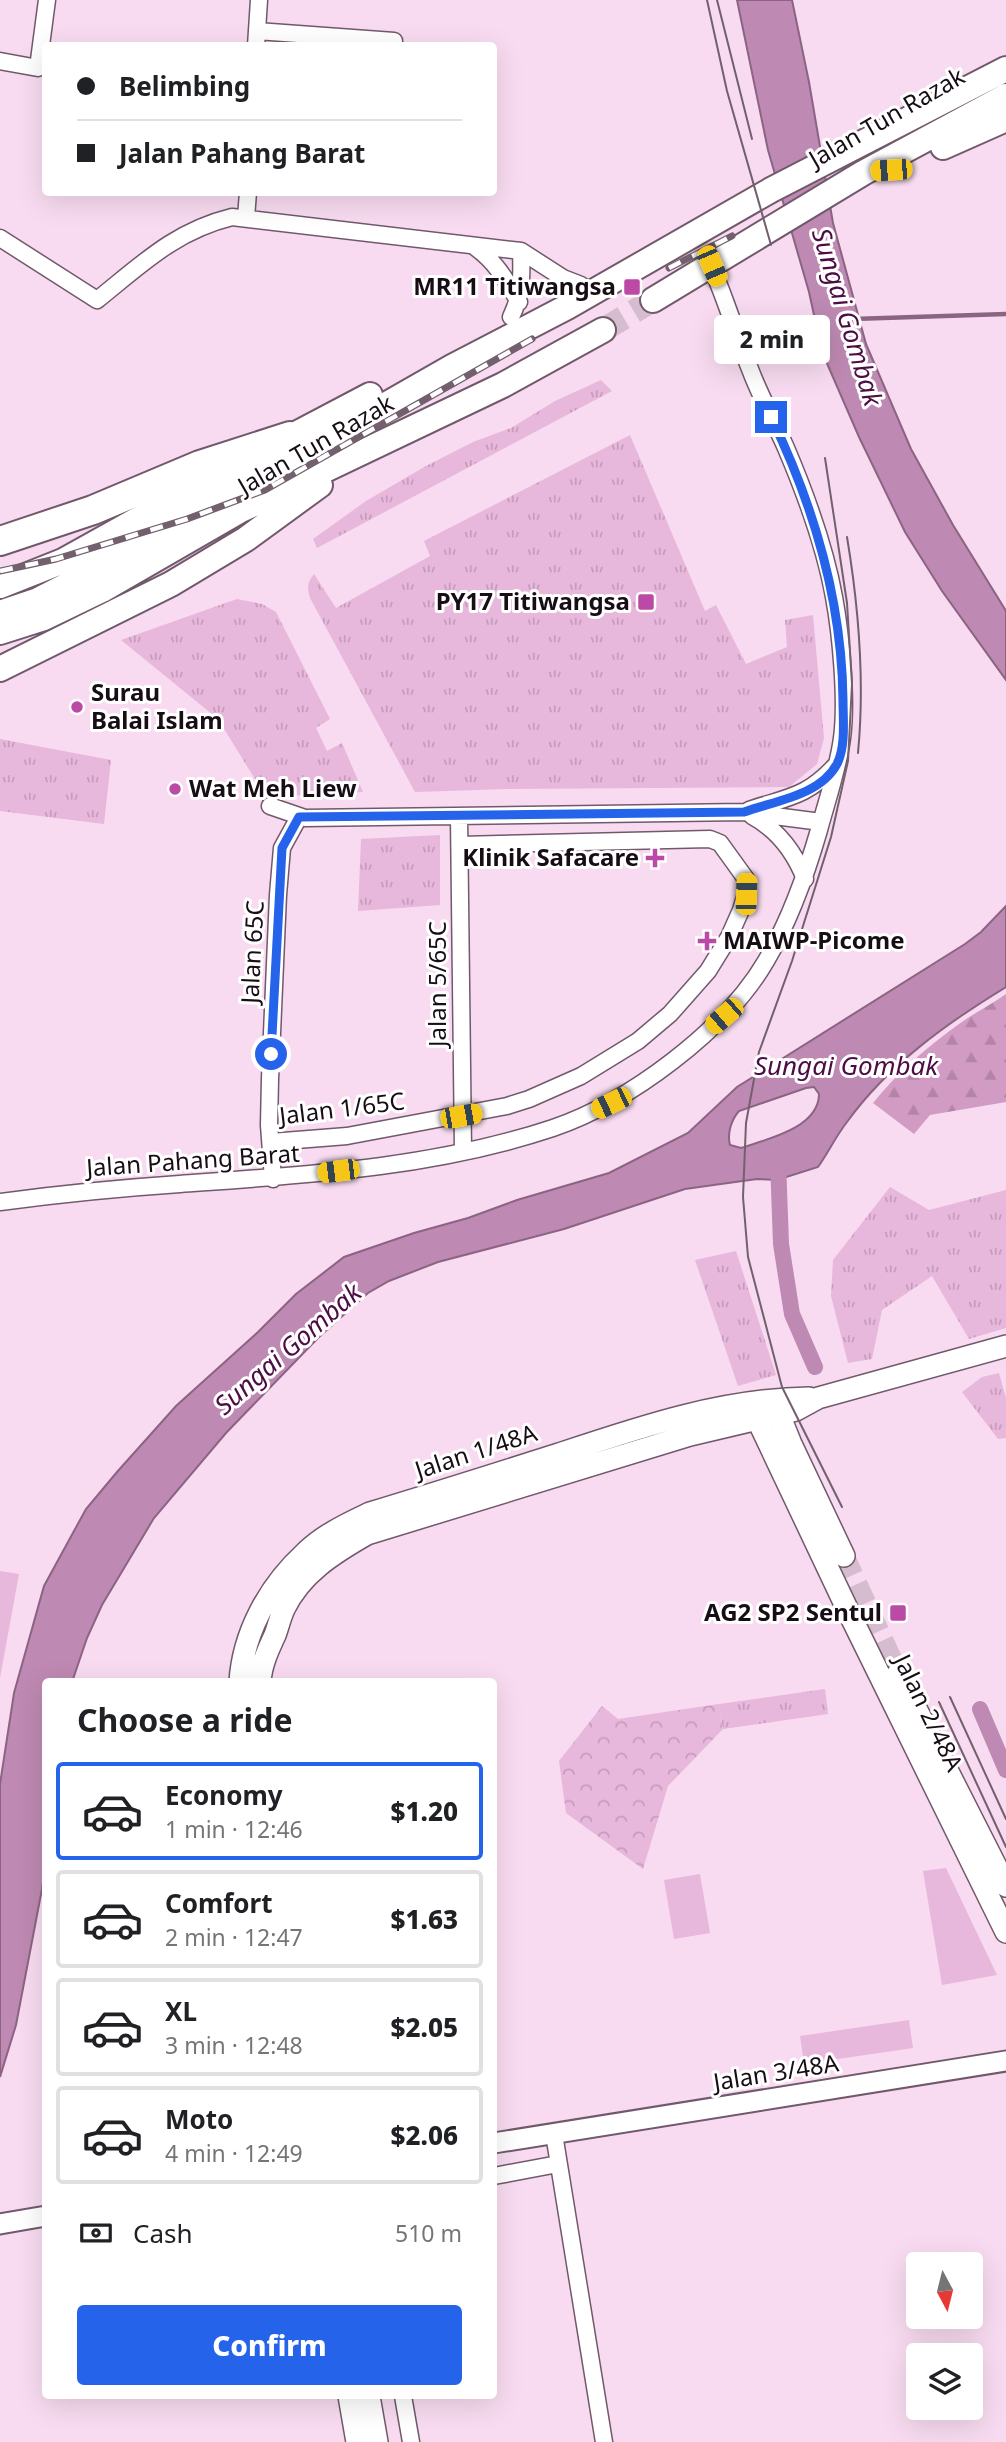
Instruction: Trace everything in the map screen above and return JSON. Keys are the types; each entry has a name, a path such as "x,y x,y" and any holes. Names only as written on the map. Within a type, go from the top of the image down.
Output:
{"highway":[{"path":"0,541 93,510 200,465 290,436"}],"main road":[{"name":"Jalan Tun Razak","path":"0,632 44,618 102,590 173,537 463,361 567,307 1006,53"},
{"name":"Jalan Tun Razak","path":"836,149 926,109 1006,69"},
{"name":"Jalan Tun Razak","path":"653,300 854,178 1006,96"},
{"name":"Jalan Tun Razak","path":"854,178 891,170 1006,119"},
{"name":"Jalan Tun Razak","path":"0,586 63,561 290,436 345,409 515,309 629,271"},
{"name":"Jalan Tun Razak","path":"0,613 239,511 503,385 603,330"},
{"path":"0,669 171,584 246,539 374,445"},
{"path":"0,654 77,629"},
{"name":"Jalan 1/48A","path":"261,1678 263,1663 284,1609 313,1570 332,1554 368,1534 690,1435 753,1411 776,1407 796,1410 818,1398 1006,1346"},
{"name":"Jalan 1/48A","path":"241,1678 244,1655 258,1613 305,1552 334,1531 370,1513 596,1441 719,1407 753,1411"},
{"path":"776,1407 844,1556"},
{"name":"Jalan 2/48A","path":"753,1411 1006,1931"},
{"path":"596,1441 605,1462"},
{"name":"Jalan 2/48A","path":"898,1673 1006,1886"},
{"path":"350,2399 363,2441"},
{"path":"363,2441 369,2399"}],"street":[{"path":"0,61 38,68 47,0"},
{"path":"259,0 256,38 394,41"},
{"path":"246,218 248,196"},
{"path":"0,238 97,300 171,241 212,222 232,217 521,251 563,278 581,285"},
{"path":"472,245 500,269 515,309"},
{"path":"515,309 522,281 521,251"},
{"name":"Jalan Pahang Barat","path":"0,1202 81,1192 273,1179 356,1169 463,1151 541,1131 611,1103 665,1065 724,1016 753,980 773,947 805,879 842,741 843,710 834,597 815,526 797,475 749,367 712,266"},
{"path":"744,812 789,799 811,789 836,764"},
{"path":"270,806 299,817 744,812 821,822"},
{"path":"744,812 776,832 796,859 805,879"},
{"name":"Jalan 5/65C","path":"459,816 463,1151"},
{"name":"Jalan 65C","path":"273,1179 270,1079 282,848 299,817"},
{"name":"Jalan 1/65C","path":"271,1142 347,1136 461,1116 528,1099 581,1076 604,1063 663,1020 692,992 720,954 741,911 746,894 746,879 720,843 710,839 460,845"},
{"name":"Jalan 3/48A","path":"497,2143 1006,2061"},
{"path":"554,2134 604,2442"},
{"path":"497,2175 558,2164"},
{"path":"0,2224 42,2217"},
{"path":"404,2399 411,2442"}],"green space":[{"path":"601,380 612,391 317,548 313,539 366,501 426,466 473,442 511,428 555,401"},
{"path":"630,435 705,611 716,605 746,664 787,647 785,620 813,615 824,738 817,764 789,787 415,792 310,598 308,585 312,577 314,574 336,608 430,556 424,541"},
{"path":"237,599 262,604 276,612 330,719 316,728 327,751 342,743 363,792 266,797 218,719 121,640"},
{"path":"0,739 111,760 104,824 0,811"},
{"path":"440,835 440,905 358,911 361,839"},
{"path":"1006,994 1006,1102 930,1115 914,1134 873,1103 903,1070 936,1042"},
{"path":"890,1187 929,1210 1006,1190 1006,1328 969,1339 932,1276 882,1310 872,1359 848,1363 831,1296 833,1260"},
{"path":"736,1251 776,1375 738,1386 695,1260"},
{"path":"999,1373 1006,1398 1006,1438 998,1439 962,1392 982,1377"},
{"path":"0,1571 19,1574 0,1678"},
{"path":"825,1689 828,1714 723,1729 719,1704"},
{"path":"719,1704 723,1729 668,1786 643,1869 566,1813 559,1761 602,1706 618,1719"},
{"path":"946,1868 997,1975 942,1985 923,1871"},
{"path":"700,1874 710,1933 674,1939 664,1880"},
{"path":"909,2020 913,2048 804,2064 800,2036"}],"water":[{"name":"Sungai Gombak","path":"737,0 792,0 833,223 866,344 911,449 953,525 1006,611 1006,680 942,591 905,532 822,352 809,292 768,150"},
{"name":"Sungai Gombak","path":"1006,906 1006,987 962,1015 920,1047 881,1082 843,1127 818,1167 777,1180 757,1179 685,1189 564,1229 438,1262 389,1281 368,1293 319,1337 226,1433 154,1518 102,1605 73,1678 42,1678 42,1889 16,2025 0,2077 0,1784 14,1693 44,1586 86,1509 117,1472 176,1406 296,1294 344,1257 609,1173 688,1133 737,1087 965,944","holes":["814,1087 819,1094 817,1106 801,1124 777,1136 741,1148 730,1145 730,1127 739,1111"]}],"waterway":[{"path":"853,319 1006,314"},
{"path":"778,1161 781,1244 792,1314 815,1367"},
{"path":"980,1709 1006,1770"}],"tunnel":[{"path":"603,330 653,300"},
{"path":"844,1556 898,1673"}],"tram line":[{"path":"707,0 727,91 771,245"},
{"path":"717,0 752,139"},
{"path":"825,458 847,603 852,684 848,761 831,837 792,961 759,1052 746,1123 743,1197 748,1257 782,1387 842,1507"},
{"path":"847,537 860,645 858,753"},
{"path":"950,1697 1006,1819"},
{"path":"939,1702 1006,1847"}],"railway":[{"path":"669,268 732,236"},
{"path":"0,571 56,559 187,519 265,490 532,339"}],"place":[{"name":"MR11 Titiwangsa","path":"632,287"},
{"name":"PY17 Titiwangsa","path":"646,602"},
{"name":"Surau Balai Islam","path":"77,707"},
{"name":"Wat Meh Liew","path":"175,789"},
{"name":"Klinik Safacare","path":"655,858"},
{"name":"MAIWP-Picome","path":"707,941"},
{"name":"AG2 SP2 Sentul","path":"898,1613"}],"route":[{"path":"271,1054 282,848 299,817 744,812 789,799 811,789 829,773 836,764 842,741 843,710 840,645 834,597 815,526 797,475 771,417"}]}
